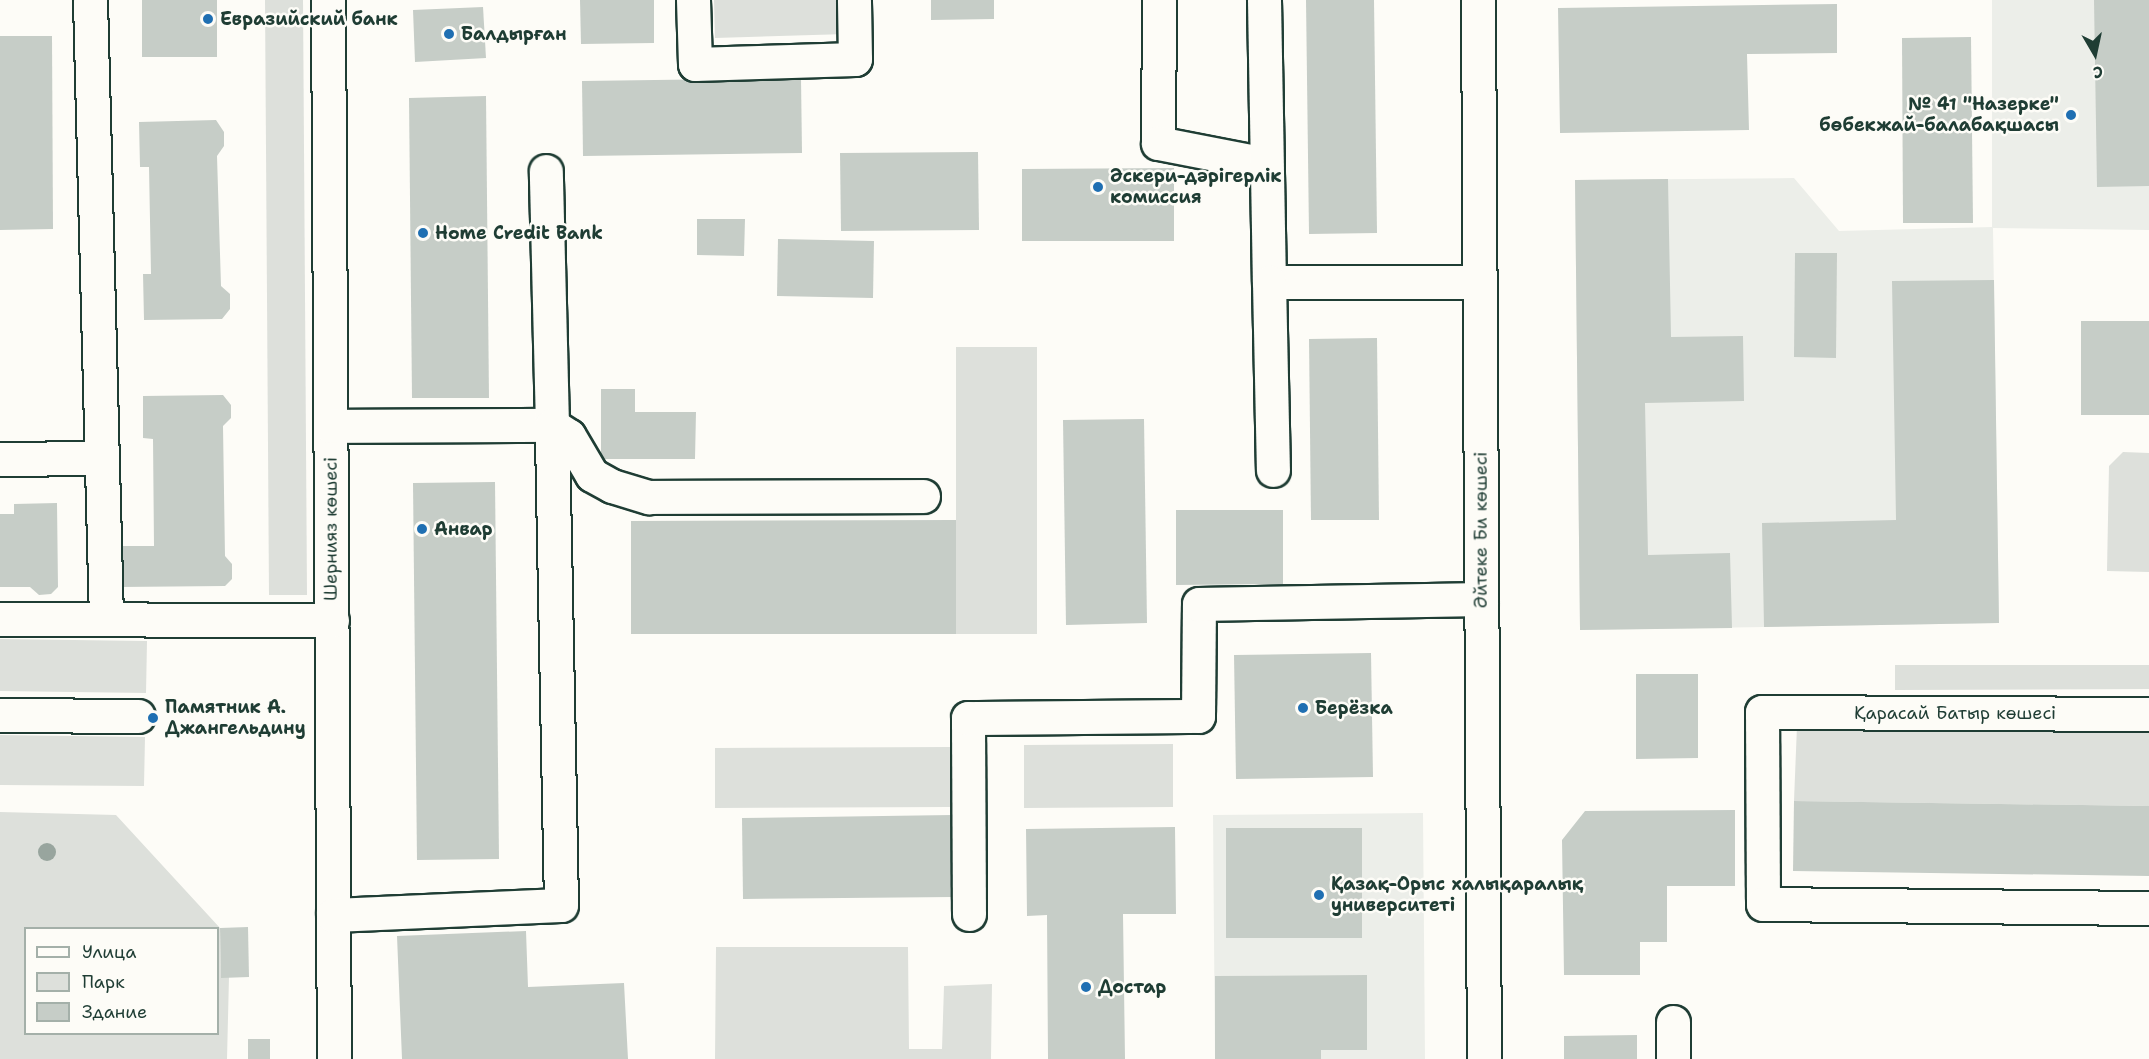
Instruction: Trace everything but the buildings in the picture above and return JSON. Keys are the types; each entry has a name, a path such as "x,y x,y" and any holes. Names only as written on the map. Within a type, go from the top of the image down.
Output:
{"street":[{"path":"90,0 106,619"},
{"name":"Шернияз көшесі","path":"328,0 334,1059"},
{"path":"693,0 695,64 855,59 854,0"},
{"path":"1159,0 1158,143 1266,164"},
{"path":"1264,0 1273,470"},
{"name":"Әйтеке Би көшесі","path":"1478,0 1484,1059"},
{"path":"333,915 561,905 546,171"},
{"path":"1269,282 1480,282"},
{"path":"331,426 552,425 569,436 592,474 612,486 649,497 923,496"},
{"path":"0,459 102,458"},
{"path":"969,914 968,718 1198,716 1199,604 1481,598"},
{"path":"0,619 332,620"},
{"name":"Қарасай Батыр көшесі","path":"2149,714 1762,712 1763,904 2149,908"},
{"path":"0,715 138,716"},
{"path":"1673,1022 1673,1059"}],"shaded area":[{"path":"1992,0 2149,0 2149,230 1993,228 1999,623 1580,630 1575,180 1794,178 1839,231 1992,227"},
{"name":"Қазақ-Орыс халықаралық университеті","path":"1423,813 1425,1059 1215,1059 1213,815"}],"green space":[{"path":"265,0 303,0 307,595 269,595"},
{"path":"714,0 846,0 847,34 715,38"},
{"path":"956,347 1037,347 1037,634 956,634"},
{"path":"2123,452 2149,453 2149,572 2107,571 2109,466"},
{"path":"0,639 147,641 146,693 0,691"},
{"path":"1895,665 2149,665 2149,689 1895,690"},
{"path":"1797,726 2149,731 2149,806 1794,801"},
{"path":"0,735 145,737 144,786 0,785"},
{"path":"1173,744 1173,807 1024,808 1024,745"},
{"path":"950,747 950,807 715,808 715,748"},
{"path":"0,812 116,815 220,928 221,977 229,977 227,1059 0,1059"},
{"path":"716,947 908,947 909,1049 942,1049 944,986 992,984 991,1059 715,1059"}],"place":[{"name":"Евразийский банк","path":"208,19"},
{"name":"Балдырған","path":"449,34"},
{"name":"№ 41 \"Назерке\" бөбекжай-балабақшасы","path":"2071,115"},
{"name":"Әскери-дәрігерлік комиссия","path":"1098,187"},
{"name":"Home Credit Bank","path":"423,233"},
{"name":"Анвар","path":"422,529"},
{"name":"Берёзка","path":"1303,708"},
{"name":"Памятник А. Джангельдину","path":"153,718"},
{"name":"Қазақ-Орыс халықаралық университеті","path":"1319,895"},
{"name":"Достар","path":"1086,987"}]}
